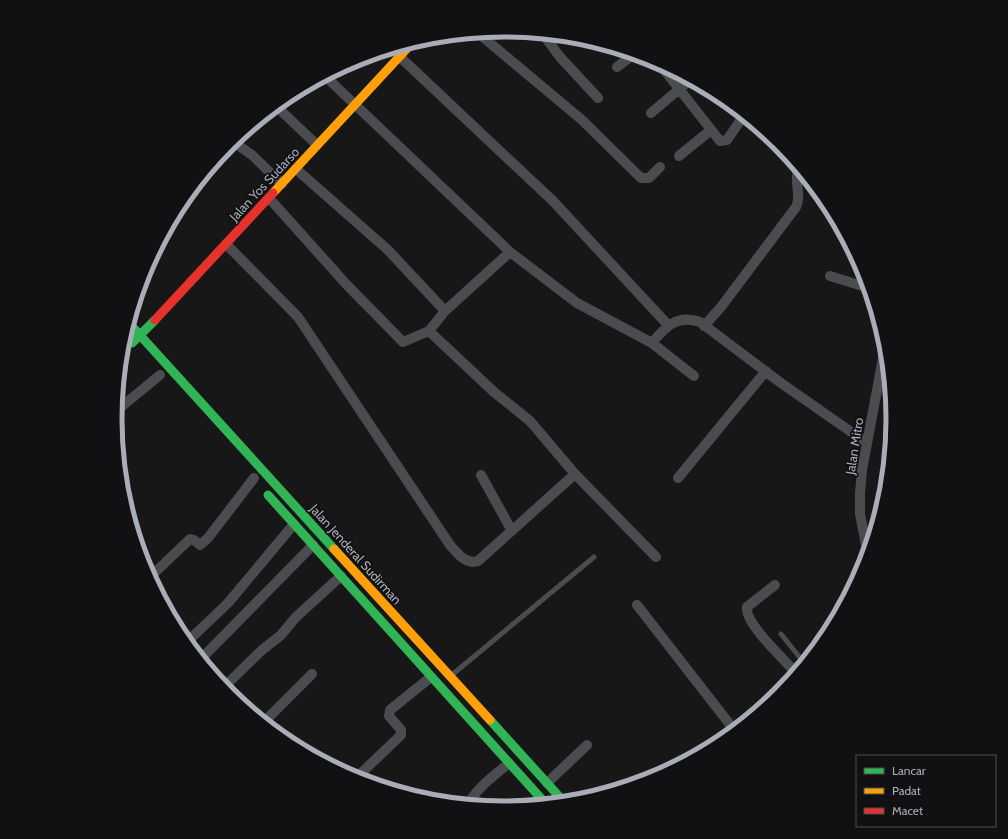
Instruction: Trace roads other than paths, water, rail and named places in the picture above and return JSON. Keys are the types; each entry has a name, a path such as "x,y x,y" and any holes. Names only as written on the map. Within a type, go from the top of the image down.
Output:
{"main road":[{"name":"Jalan Yos Sudarso","path":"132,343 269,198 354,104 406,50"},
{"name":"Jalan Jenderal Sudirman","path":"133,328 560,798"},
{"path":"130,341 139,352"},
{"path":"151,366 162,378"},
{"name":"Jalan Jenderal Sudirman","path":"256,481 431,678 542,800"},
{"path":"394,635 404,625"}],"street":[{"path":"484,38 582,120 641,178 649,178 660,167"},
{"path":"548,40 560,57 598,98"},
{"path":"399,56 554,201 668,325"},
{"path":"617,67 629,58"},
{"path":"666,73 720,141 727,140 741,119"},
{"path":"329,79 510,252 577,303 652,342 694,376"},
{"path":"651,113 686,83"},
{"path":"280,109 317,145"},
{"path":"679,156 711,130"},
{"path":"238,145 252,155 282,184"},
{"path":"296,169 388,250 445,311"},
{"path":"704,326 721,308 796,207 798,201 797,174"},
{"path":"269,198 347,285 402,341 406,342 428,331 445,311 510,252"},
{"path":"226,244 298,317 446,539 462,557 471,562 478,560 575,474"},
{"path":"830,276 862,286"},
{"path":"652,342 668,325 684,320 696,321 867,443"},
{"path":"428,331 494,392 530,421 575,474 656,557"},
{"name":"Jalan Mitro","path":"866,543 860,514 863,467 882,363"},
{"path":"678,478 766,371"},
{"path":"122,407 162,378"},
{"path":"481,475 512,531"},
{"path":"154,573 189,540 194,540 200,544 208,538 256,481"},
{"path":"191,638 228,603 294,524"},
{"path":"204,656 313,545"},
{"path":"228,684 262,650 281,635 296,617 341,576"},
{"path":"775,585 746,607 746,613 760,634 793,670"},
{"path":"637,606 732,727"},
{"path":"267,719 312,674"},
{"path":"360,774 401,735 401,730 389,716 390,710 431,678"},
{"path":"547,783 587,745"},
{"path":"471,800 481,786 509,763"}],"lane":[{"path":"450,678 594,557"},
{"path":"781,634 801,659"}]}
